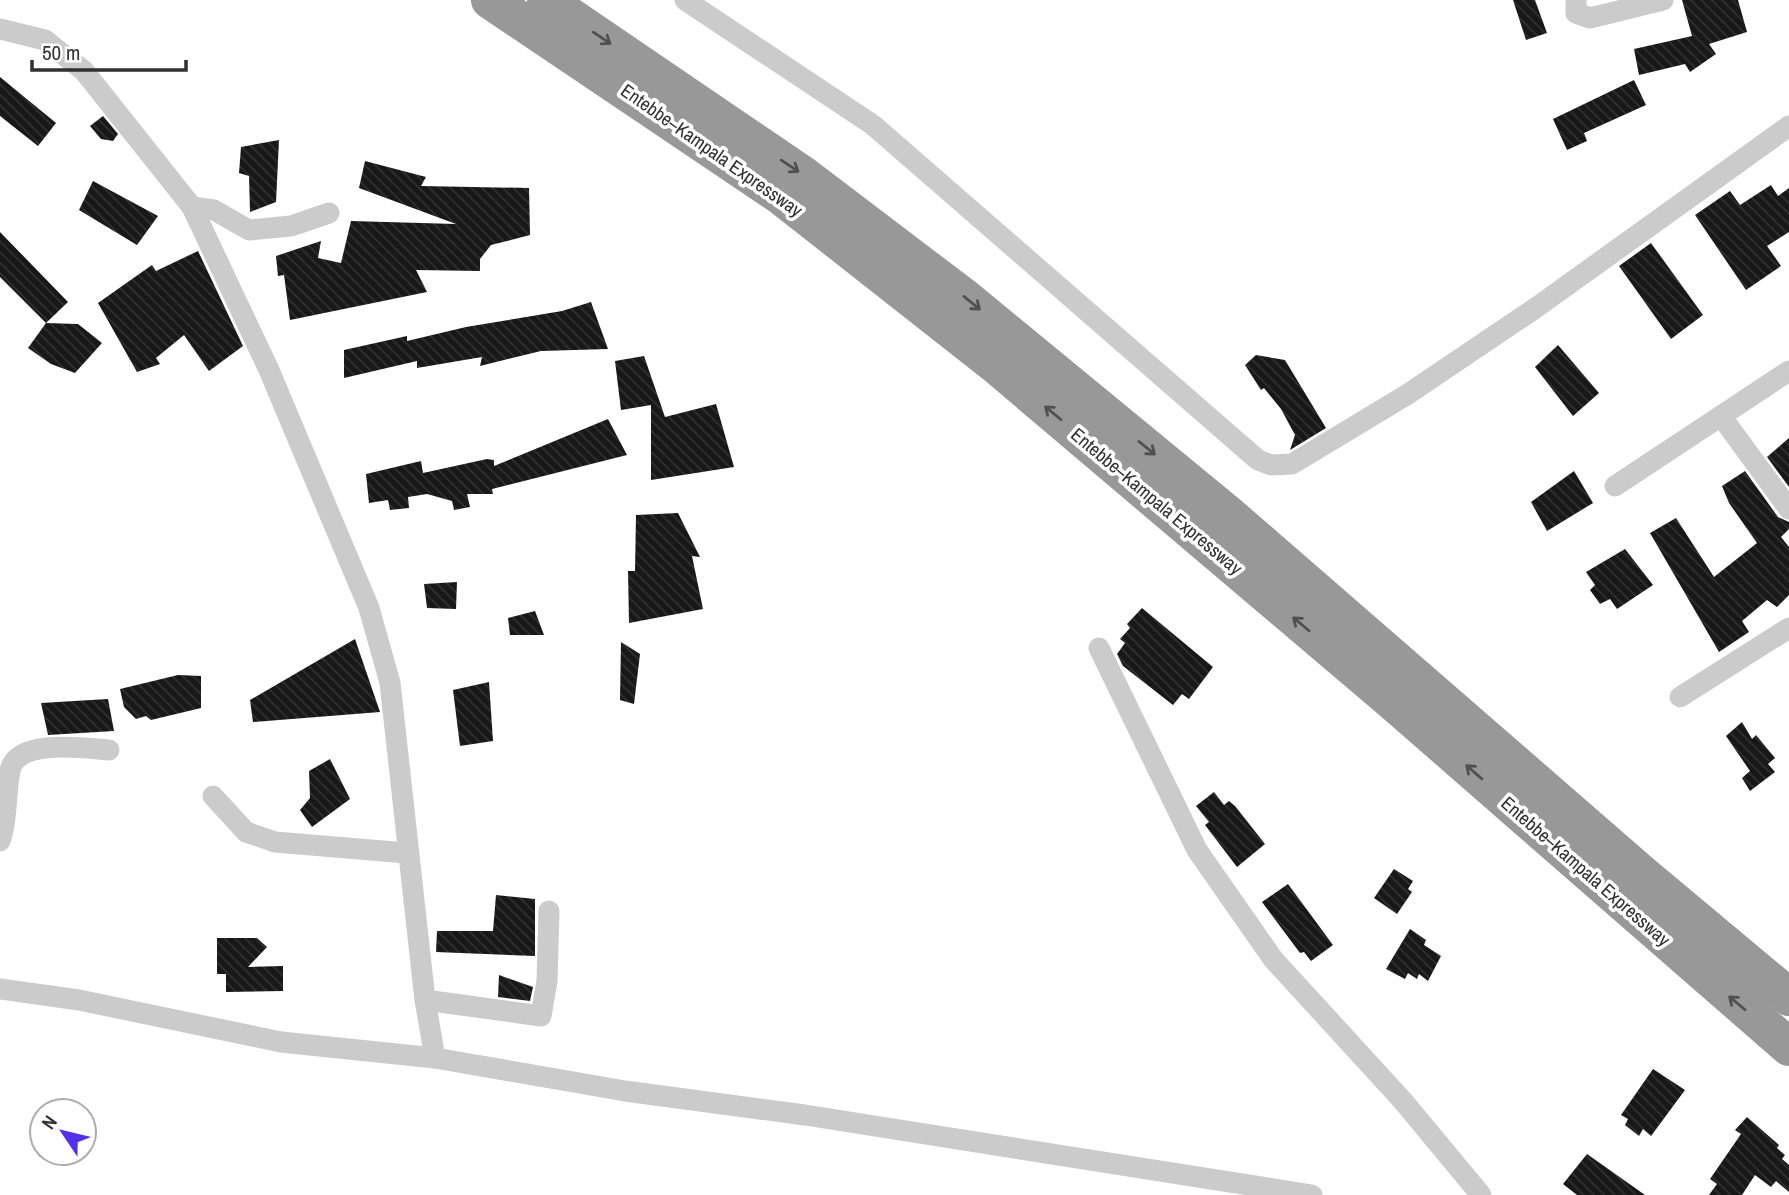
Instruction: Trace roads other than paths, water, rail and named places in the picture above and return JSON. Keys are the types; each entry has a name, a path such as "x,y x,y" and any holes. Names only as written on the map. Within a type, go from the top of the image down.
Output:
{"highway":[{"name":"Entebbe–Kampala Expressway","path":"490,0 781,196 996,365 1391,700 1789,1047"},
{"name":"Entebbe–Kampala Expressway","path":"545,0 803,175 965,298 1230,516 1601,839 1789,997"}],"street":[{"path":"685,0 873,125 1258,460 1271,465 1292,464 1408,394 1537,307 1789,125"},
{"path":"1576,0 1576,13 1590,18 1663,0"},
{"path":"0,29 46,40 84,71 192,207 269,370 379,640 390,683 407,853 435,1058"},
{"path":"192,207 214,210 249,230 291,226 329,213"},
{"path":"1615,486 1789,371"},
{"path":"1721,416 1789,509"},
{"path":"1680,697 1789,628"},
{"path":"1099,648 1197,850 1273,960 1403,1101 1481,1195"},
{"path":"0,841 10,768 18,756 33,749 109,750"},
{"path":"213,796 246,832 275,842 407,853"},
{"path":"425,1000 541,1016 547,981 549,911"},
{"path":"0,989 79,1000 281,1042 435,1058 625,1091 806,1115 1312,1195"}]}
